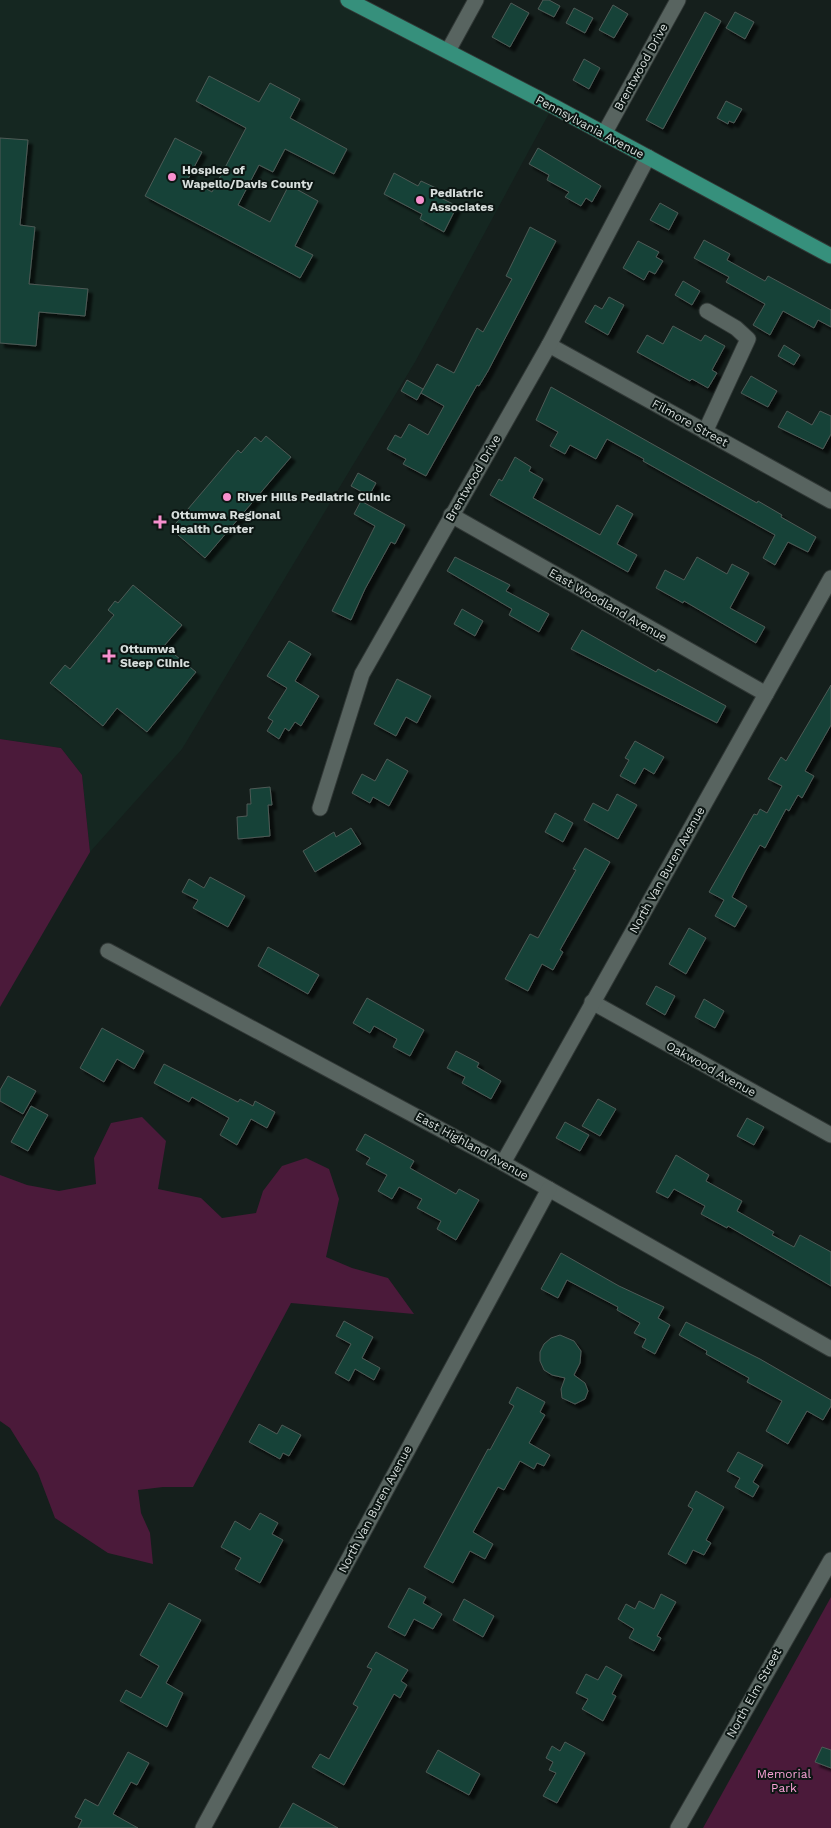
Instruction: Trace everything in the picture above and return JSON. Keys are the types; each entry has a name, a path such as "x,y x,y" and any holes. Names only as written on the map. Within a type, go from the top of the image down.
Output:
{"main road":[{"name":"Pennsylvania Avenue","path":"348,0 448,51 831,256"}],"street":[{"path":"448,51 476,0"},
{"name":"Brentwood Drive","path":"604,134 678,0"},
{"name":"Brentwood Drive","path":"320,808 362,674 549,345 648,158"},
{"path":"706,432 748,339 736,328 707,311"},
{"name":"Filmore Street","path":"549,345 831,501"},
{"name":"East Woodland Avenue","path":"451,515 766,694"},
{"name":"North Van Buren Avenue","path":"503,1162 831,578"},
{"name":"East Highland Avenue","path":"108,951 503,1162 831,1349"},
{"name":"Oakwood Avenue","path":"592,1002 831,1136"},
{"name":"North Van Buren Avenue","path":"202,1828 548,1189"},
{"name":"North Elm Street","path":"678,1828 831,1560"}],"shaded area":[{"name":"Ottumwa Regional Health Center","path":"0,0 343,0 553,106 415,362 182,749 90,852 82,775 61,748 0,739"}],"green space":[{"path":"0,739 61,748 82,775 90,852 0,1007"},
{"path":"142,1117 166,1141 158,1189 201,1198 222,1218 256,1213 263,1191 282,1166 306,1158 329,1169 339,1199 326,1257 352,1268 388,1278 414,1314 291,1303 193,1487 163,1487 138,1490 141,1513 150,1533 153,1564 108,1553 55,1518 38,1473 10,1428 0,1421 0,1175 27,1185 59,1191 96,1184 94,1158 111,1123"},
{"name":"Memorial Park","path":"831,1597 831,1828 703,1828"}],"building":[{"path":"543,0 549,0 560,6 554,17 538,9"},
{"path":"511,3 529,13 510,47 492,37"},
{"path":"613,5 628,14 614,38 599,30"},
{"path":"574,8 593,18 585,33 566,23"},
{"path":"705,12 721,21 663,129 646,120"},
{"path":"735,12 754,22 745,39 726,28"},
{"path":"584,59 600,68 589,89 573,80"},
{"name":"Hospice of Wapello/Davis County","path":"209,76 259,102 270,83 300,99 290,118 347,149 334,174 285,149 273,172 259,165 238,205 270,222 289,185 318,201 295,246 313,255 300,278 145,196 175,138 202,152 188,179 212,192 246,128 196,101"},
{"path":"726,101 742,109 734,123 729,121 728,124 717,118"},
{"path":"0,138 28,140 20,225 35,227 29,284 88,289 85,316 39,312 36,346 0,343"},
{"path":"538,148 601,186 592,202 586,198 581,206 565,197 569,192 547,180 549,175 529,164"},
{"name":"Pediatric Associates","path":"394,173 418,186 421,181 436,188 433,194 457,206 444,232 420,219 422,214 384,194"},
{"path":"660,203 678,213 669,230 650,220"},
{"path":"530,227 556,241 488,371 479,386 477,385 426,476 403,464 406,459 387,449 395,435 401,438 409,424 428,435 444,406 421,393 437,364 454,373 477,328 483,332 512,279 506,276"},
{"path":"704,240 730,254 727,260 765,281 768,276 831,310 831,327 818,320 814,328 783,311 770,335 753,325 765,304 726,282 729,277 694,258"},
{"path":"638,241 659,252 656,257 663,261 655,274 649,271 644,280 623,268"},
{"path":"683,281 700,291 692,305 675,295"},
{"path":"609,297 624,305 608,335 585,322 595,305 602,309"},
{"path":"673,326 701,341 705,335 725,346 712,370 717,373 708,388 692,379 690,381 637,352 647,335 663,344"},
{"path":"784,345 800,355 794,365 778,356"},
{"path":"751,376 777,391 768,407 741,393"},
{"path":"407,380 423,389 417,400 401,391"},
{"path":"551,387 757,503 758,501 782,515 781,517 816,537 808,552 788,542 775,565 763,558 775,535 607,439 596,459 570,445 565,454 550,446 558,432 536,420"},
{"path":"787,411 812,425 820,411 831,416 831,434 823,449 778,427"},
{"name":"River Hills Pediatric Clinic","path":"266,436 291,457 205,558 171,529 238,450 241,453 255,437 261,442"},
{"path":"515,457 531,467 529,471 543,479 533,498 600,535 617,505 633,514 617,544 637,555 628,572 490,495 499,479 502,481"},
{"path":"358,473 376,483 369,496 351,486"},
{"path":"361,501 405,525 395,544 391,542 365,589 351,620 332,611 375,526 354,514"},
{"path":"455,557 510,585 506,591 549,614 539,632 509,615 512,609 447,571"},
{"path":"697,557 727,574 732,564 749,573 730,608 765,627 756,643 684,601 683,603 656,588 665,570 684,580"},
{"name":"Ottumwa Sleep Clinic","path":"133,585 182,625 164,646 196,672 147,732 117,708 103,726 50,683 65,665 70,669 114,615 108,610 115,601 118,603"},
{"path":"462,609 483,621 475,636 454,624"},
{"path":"582,630 656,672 658,669 726,706 717,723 571,649"},
{"path":"289,641 311,654 295,681 319,696 301,726 295,722 289,731 285,728 279,739 267,731 273,721 268,718 287,688 267,676"},
{"path":"397,679 431,696 417,723 406,717 396,736 374,724"},
{"path":"831,685 831,725 805,771 814,776 802,798 798,795 789,811 786,809 765,848 760,845 745,872 732,897 747,906 735,927 715,916 724,900 709,892 754,814 757,815 760,809 767,813 782,786 768,779 781,757 786,761"},
{"path":"635,741 664,757 654,774 644,768 635,784 620,776 629,760 625,758"},
{"path":"387,759 408,771 389,806 373,797 370,803 352,793 362,774 375,781"},
{"path":"270,787 272,805 268,805 270,836 238,839 237,817 247,816 247,804 251,804 250,789"},
{"path":"617,794 637,805 618,839 584,820 593,803 608,811"},
{"path":"555,813 573,823 563,842 545,832"},
{"path":"351,828 361,844 315,872 303,851 334,832 336,837"},
{"path":"585,848 610,862 560,950 563,952 553,970 542,964 528,991 505,979 530,934 538,938 576,870 573,869"},
{"path":"210,877 245,896 228,927 193,908 198,900 182,892 189,879 204,888"},
{"path":"689,928 706,938 686,974 669,964"},
{"path":"268,947 319,975 308,994 258,966"},
{"path":"656,986 675,996 665,1015 646,1004"},
{"path":"367,998 424,1030 410,1056 393,1047 397,1039 374,1026 370,1033 353,1023"},
{"path":"704,999 724,1011 715,1028 695,1017"},
{"path":"102,1028 144,1051 134,1069 117,1059 104,1082 80,1068"},
{"path":"456,1051 479,1063 477,1067 501,1081 491,1099 462,1083 465,1077 447,1068"},
{"path":"164,1064 238,1102 240,1099 253,1106 255,1101 275,1112 267,1128 251,1119 237,1145 220,1135 229,1118 192,1097 189,1102 154,1083"},
{"path":"8,1076 36,1091 23,1114 0,1101 0,1090"},
{"path":"598,1099 616,1109 600,1136 582,1126"},
{"path":"31,1106 48,1115 28,1151 11,1142"},
{"path":"747,1118 764,1127 754,1145 737,1136"},
{"path":"565,1122 589,1135 580,1151 556,1138"},
{"path":"365,1134 414,1161 410,1168 456,1194 459,1189 479,1200 456,1240 437,1229 441,1221 417,1208 422,1199 399,1187 392,1199 378,1191 387,1175 366,1164 370,1158 356,1150"},
{"path":"676,1155 709,1175 706,1181 742,1201 737,1211 774,1232 772,1235 794,1247 800,1235 831,1252 831,1286 728,1226 727,1228 701,1214 705,1206 674,1189 668,1198 656,1192"},
{"path":"561,1253 619,1286 664,1307 658,1318 670,1325 655,1354 642,1347 646,1339 634,1333 640,1323 617,1310 618,1307 567,1280 558,1298 541,1289"},
{"path":"344,1321 373,1337 362,1358 380,1368 374,1380 355,1369 349,1381 335,1373 351,1344 336,1336"},
{"path":"686,1322 760,1359 831,1400 831,1406 823,1420 807,1411 788,1444 766,1431 782,1401 747,1382 749,1378 706,1354 707,1351 679,1335"},
{"path":"560,1335 574,1341 581,1351 580,1363 574,1375 585,1383 588,1391 585,1399 575,1404 562,1398 561,1389 565,1378 552,1375 544,1370 540,1361 540,1352 544,1344 551,1338"},
{"path":"517,1387 545,1402 540,1412 545,1415 529,1443 550,1455 544,1466 537,1463 534,1469 520,1461 504,1490 498,1487 473,1532 493,1544 485,1559 470,1551 453,1583 424,1567 488,1449 490,1450 514,1406 509,1403"},
{"path":"259,1424 277,1434 282,1425 301,1435 289,1456 283,1453 280,1459 249,1442"},
{"path":"738,1452 763,1465 753,1482 759,1486 753,1497 735,1487 740,1478 727,1471"},
{"path":"696,1491 724,1507 706,1540 711,1543 704,1555 693,1550 686,1564 668,1554 693,1509 688,1506"},
{"path":"260,1513 278,1523 272,1534 283,1540 260,1583 235,1569 241,1558 221,1547 235,1521 250,1530"},
{"path":"409,1588 426,1597 423,1603 442,1614 433,1629 414,1619 405,1636 388,1627"},
{"path":"661,1594 676,1602 657,1636 661,1638 654,1651 629,1638 634,1629 618,1619 626,1604 635,1609 639,1601 654,1609"},
{"path":"464,1599 494,1616 483,1637 453,1620"},
{"path":"169,1603 201,1620 166,1683 183,1693 167,1727 120,1701 126,1690 141,1698 159,1666 140,1655"},
{"path":"376,1652 408,1670 401,1681 407,1685 400,1698 394,1694 344,1785 312,1767 320,1754 329,1759 358,1707 353,1704 372,1669 367,1667"},
{"path":"606,1666 622,1675 612,1694 616,1696 603,1721 582,1709 588,1699 576,1693 586,1674 598,1680"},
{"path":"565,1742 585,1753 557,1803 543,1796 556,1773 549,1770 553,1762 546,1758 552,1746 560,1751"},
{"path":"822,1747 831,1750 831,1768 815,1762"},
{"path":"438,1750 480,1774 469,1795 426,1772"},
{"path":"128,1752 149,1763 137,1785 131,1782 113,1814 138,1828 78,1828 82,1820 75,1817 85,1799 98,1806"},
{"path":"293,1803 338,1828 279,1828"}],"place":[{"name":"Hospice of Wapello/Davis County","path":"172,177"},
{"name":"Pediatric Associates","path":"420,200"},
{"name":"River Hills Pediatric Clinic","path":"227,497"},
{"name":"Ottumwa Regional Health Center","path":"160,522"},
{"name":"Ottumwa Sleep Clinic","path":"109,656"}]}
